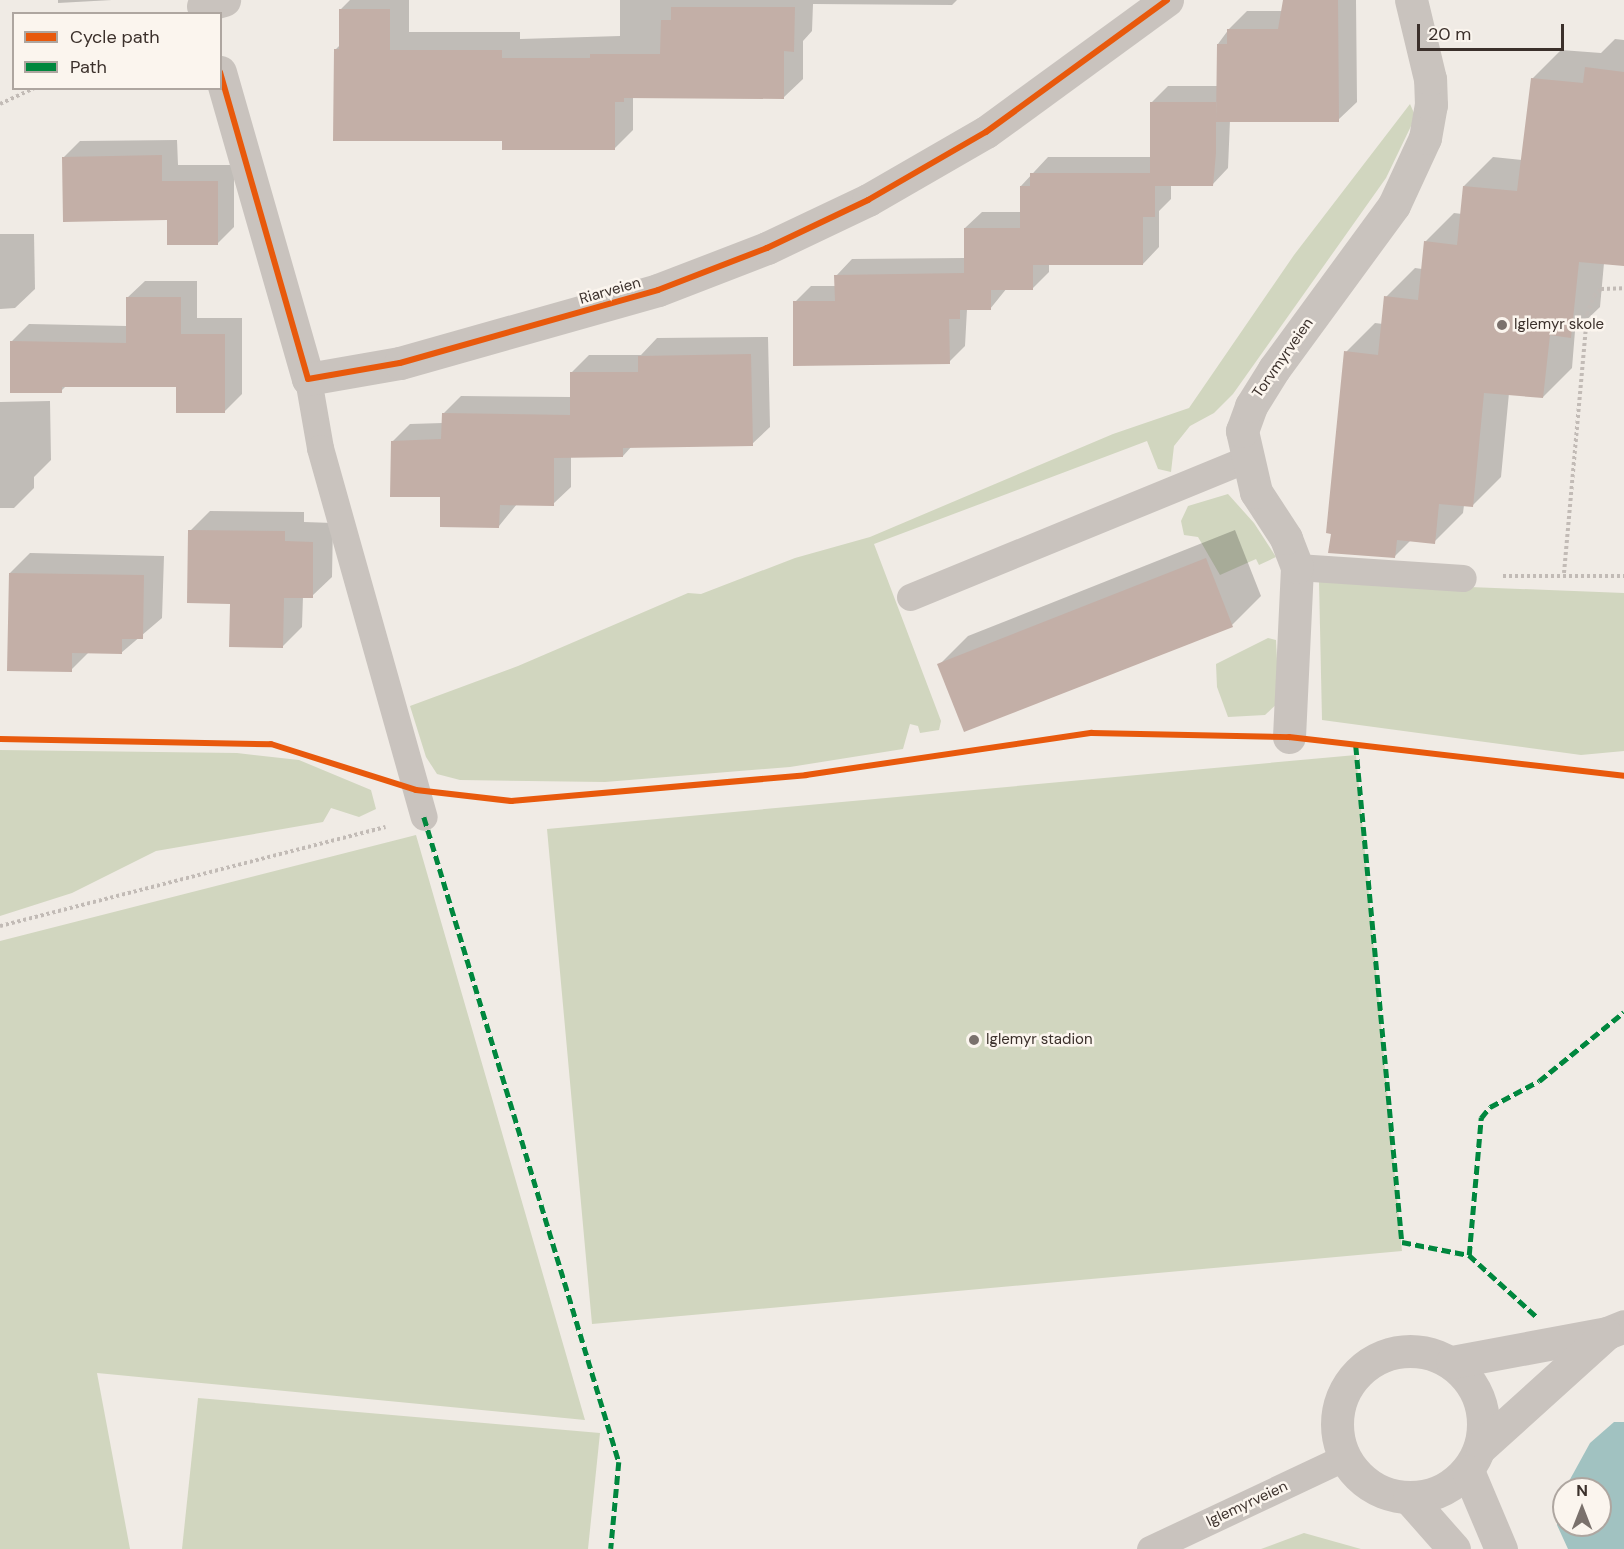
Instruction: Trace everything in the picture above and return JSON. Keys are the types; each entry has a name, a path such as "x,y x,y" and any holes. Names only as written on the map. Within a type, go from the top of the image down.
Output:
{"street":[{"name":"Riarveien","path":"308,379 400,363 658,290 767,248 867,200 986,132 1167,0"},
{"name":"Torvmyrveien","path":"1289,737 1297,567 1286,538 1256,492 1246,459 1242,431 1251,406 1394,205 1425,138 1431,105 1430,79 1411,0"},
{"path":"222,79 308,379"},
{"path":"1616,1329 1442,1492 1409,1498 1371,1488 1343,1458 1335,1420 1347,1383 1376,1356 1415,1349 1452,1362 1616,1329"},
{"path":"1452,1362 1481,1399 1475,1459 1501,1549"},
{"path":"1409,1498 1454,1549"}],"lane":[{"path":"308,379 320,448 424,817"},
{"path":"910,597 1246,459"},
{"path":"1297,567 1463,578"},
{"name":"Iglemyrveien","path":"1150,1549 1343,1458"}],"path":[{"path":"0,104 31,90"},
{"path":"1564,573 1587,314 1593,296 1601,289 1624,288"},
{"path":"1463,578 1564,573 1624,576"},
{"path":"0,926 424,817"}],"green space":[{"path":"1410,104 1414,113 1412,124 1386,178 1233,394 1214,413 1190,426 1174,446 1171,472 1158,469 1147,441 874,544 941,721 939,730 920,733 918,726 910,724 903,749 790,767 605,782 460,780 437,774 426,757 410,706 518,666 688,593 701,594 795,558 870,537 1113,434 1189,408 1294,255"},
{"path":"1228,494 1254,523 1276,557 1259,565 1256,559 1220,575 1198,537 1184,535 1181,521 1188,506"},
{"path":"1319,581 1624,593 1624,751 1581,755 1322,720"},
{"path":"1268,638 1276,640 1279,702 1265,715 1228,717 1217,687 1216,664"},
{"path":"0,750 237,753 299,760 371,790 376,809 359,817 331,808 323,822 156,851 72,893 0,916"},
{"name":"Iglemyr stadion","path":"1356,755 1402,1251 592,1324 547,829"},
{"path":"416,835 585,1420 97,1373 130,1549 0,1549 0,941"},
{"path":"198,1398 600,1433 588,1549 182,1549"},
{"path":"1304,1533 1361,1549 1261,1549"}],"water":[{"path":"1614,1422 1624,1422 1624,1549 1568,1549 1562,1537 1612,1537 1612,1477 1571,1477 1590,1443"}],"building":[{"path":"1283,0 1338,0 1339,122 1216,122 1217,44 1227,44 1227,29 1278,29"},
{"path":"671,7 795,7 794,52 784,51 784,99 624,98 624,102 615,102 615,150 502,150 502,141 333,141 334,49 339,49 339,9 390,9 390,50 502,50 502,58 590,58 590,54 660,54 661,20 671,20"},
{"name":"Iglemyr skole","path":"1585,67 1624,72 1624,266 1579,262 1571,338 1550,335 1543,398 1484,393 1473,507 1439,504 1435,544 1397,540 1395,558 1328,553 1331,534 1326,533 1344,351 1378,355 1384,296 1418,300 1424,241 1457,245 1463,186 1517,191 1531,78 1583,83"},
{"path":"1150,102 1216,102 1216,153 1213,186 1155,186 1155,217 1143,217 1143,265 1033,265 1033,290 991,290 991,310 960,310 960,319 949,319 950,364 793,366 793,301 835,301 834,275 964,273 964,228 1020,228 1020,186 1030,186 1030,173 1150,173"},
{"path":"162,155 162,181 218,181 218,245 167,245 167,220 63,222 62,157"},
{"path":"126,297 181,297 181,334 225,334 225,413 176,413 176,387 62,387 62,393 10,393 10,341 126,343"},
{"path":"751,354 753,446 623,448 623,457 554,458 554,506 500,505 499,528 440,527 440,497 390,497 391,441 441,439 442,413 570,415 570,372 638,372 638,356"},
{"path":"188,530 285,531 285,541 313,542 313,598 284,598 283,648 229,647 230,604 187,603"},
{"path":"1206,558 1233,627 964,732 937,664"},
{"path":"9,573 144,575 143,639 122,639 122,654 72,653 72,672 7,671"}],"marked path":[{"path":"1356,746 1402,1242 1469,1255 1538,1318"},
{"path":"424,817 619,1462 611,1549"},
{"path":"1469,1255 1481,1118 1490,1107 1539,1081 1624,1012"}],"cycle path":[{"path":"222,79 308,379 400,363 658,290 767,248 868,200 986,132 1167,0"},
{"path":"0,739 271,744 416,790 511,801 806,775 1092,733 1289,737 1624,776"}],"place":[{"name":"Iglemyr skole","path":"1502,325"},
{"name":"Iglemyr stadion","path":"974,1040"}]}
